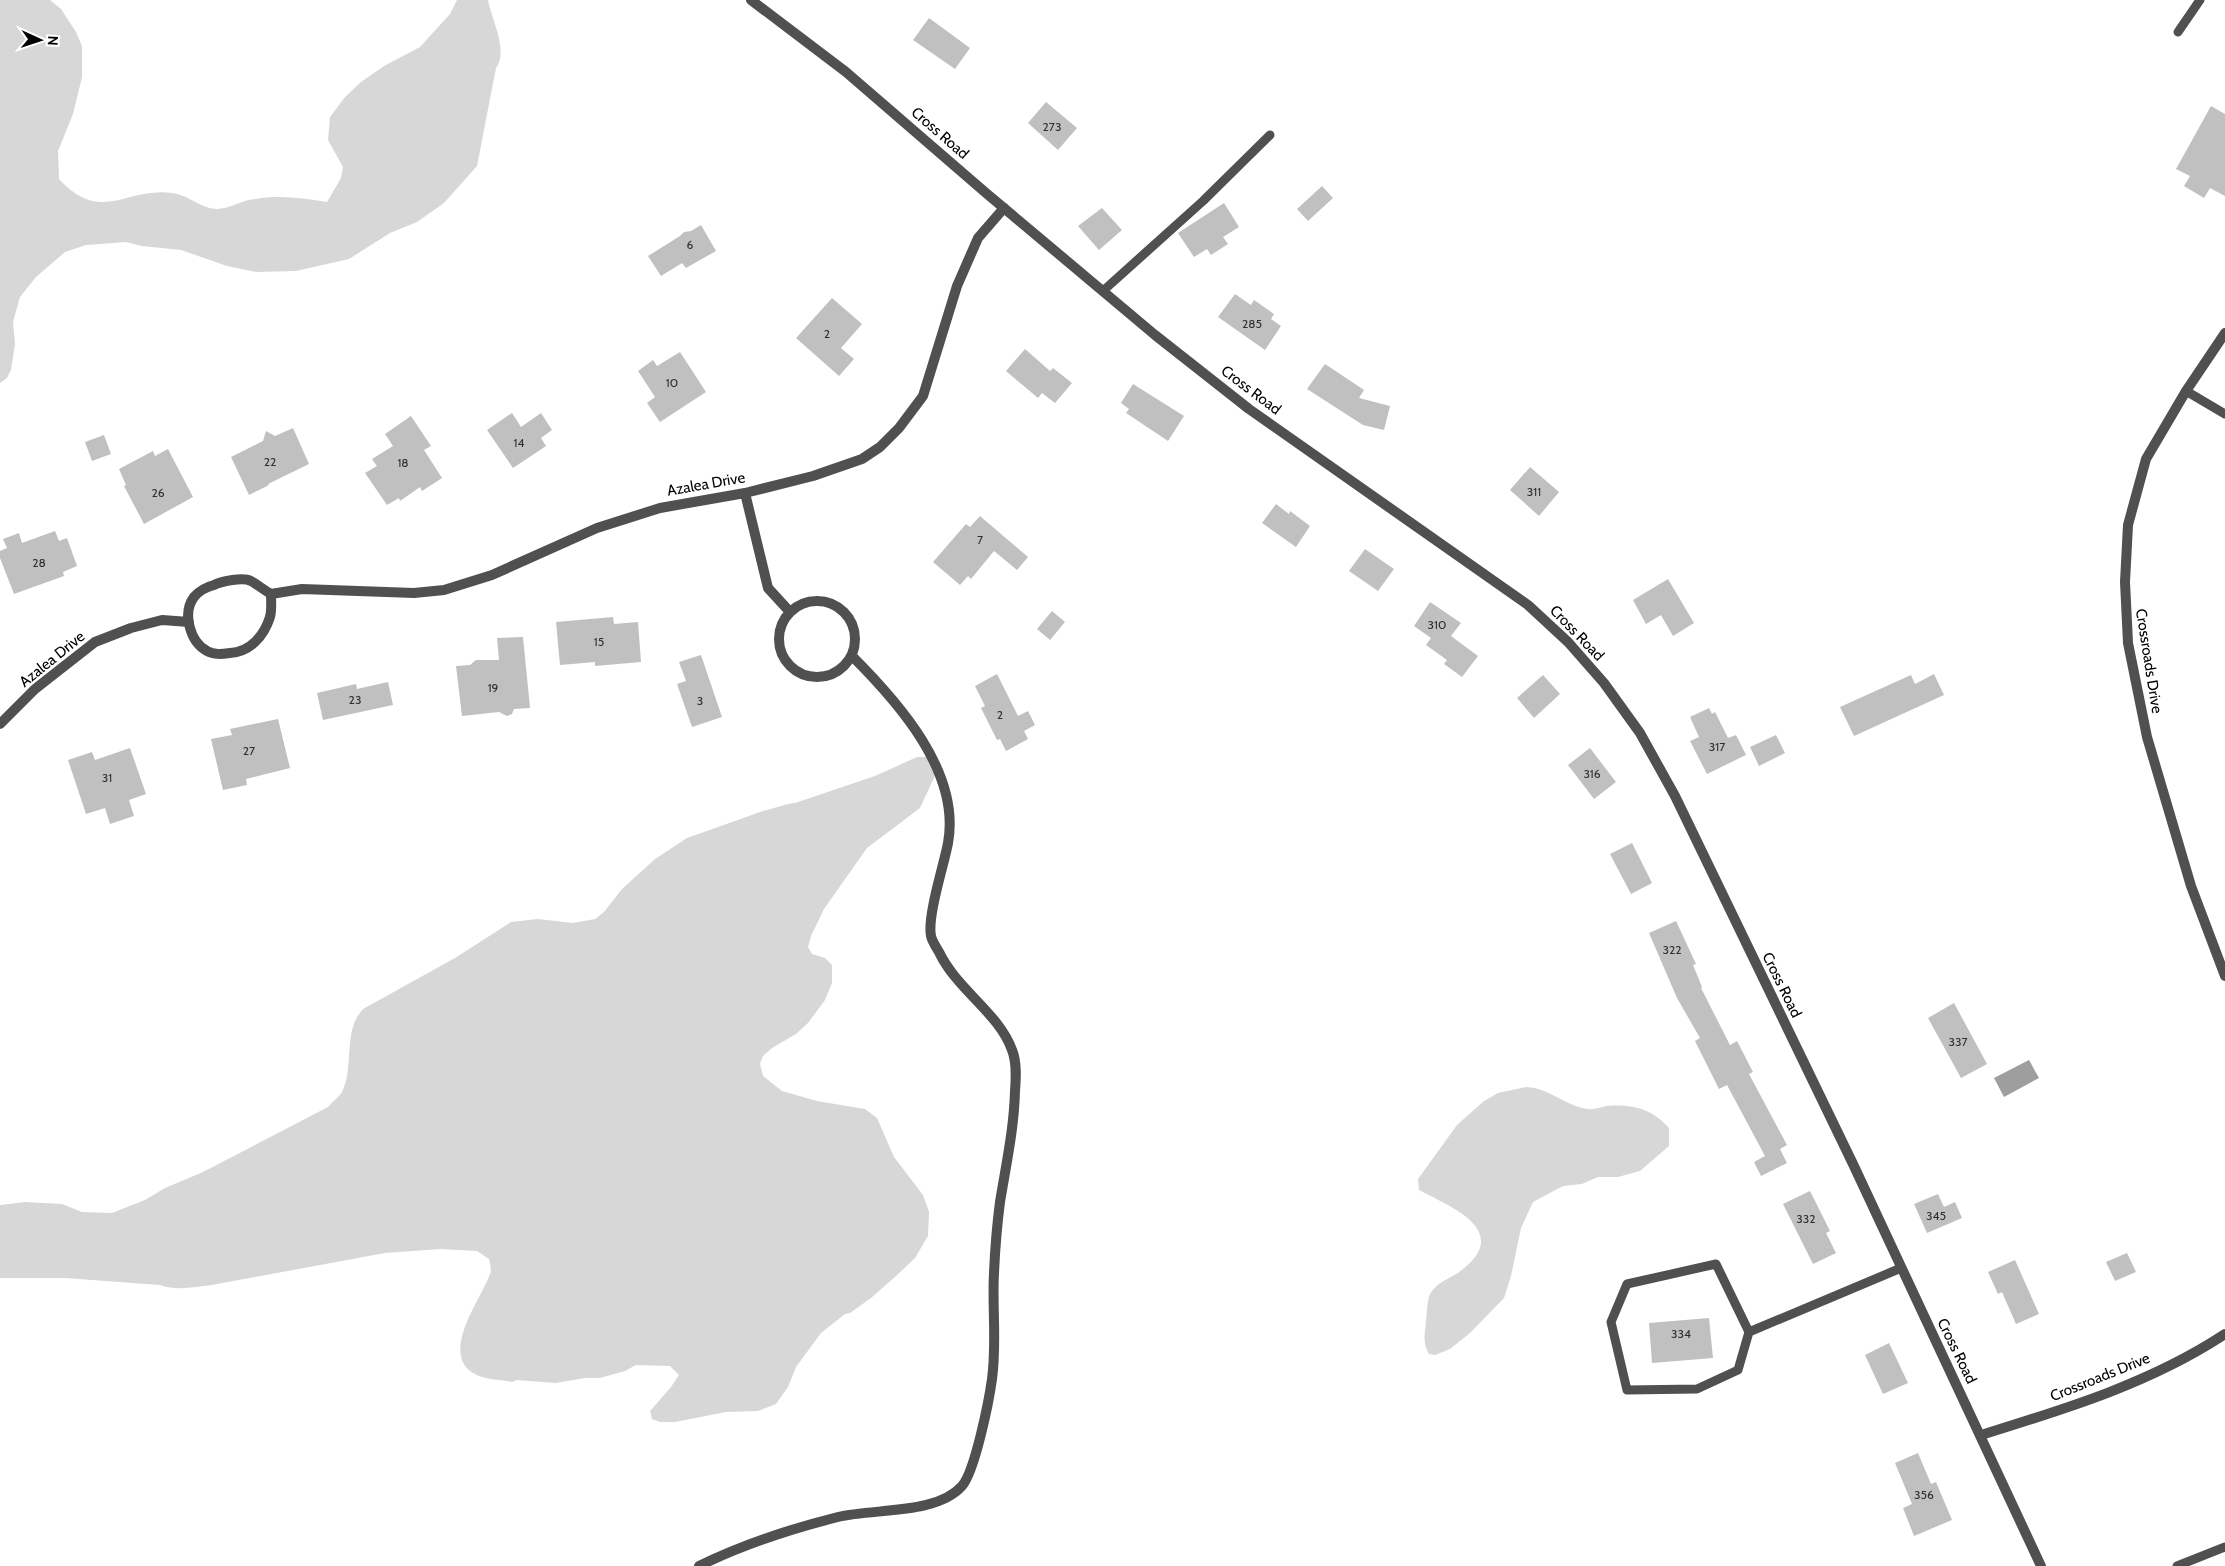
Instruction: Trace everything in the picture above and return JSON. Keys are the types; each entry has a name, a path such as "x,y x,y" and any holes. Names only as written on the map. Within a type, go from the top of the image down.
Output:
{"street":[{"name":"Cross Road","path":"751,0 846,72 1155,335 1249,408 1528,605 1568,642 1604,683 1640,733 1675,796 1981,1435 2041,1566"},
{"name":"Azalea Drive","path":"271,594 302,589 414,593 444,590 492,575 597,528 660,508 745,494 812,476 862,458 880,447 899,428 923,396 957,286 978,238 1004,208"},
{"name":"Crossroads Drive","path":"2225,333 2186,391 2146,459 2128,525 2125,610 2134,676 2147,737 2191,886 2225,976"},
{"path":"745,494 768,588 790,612"},
{"path":"250,580 271,594 270,616 260,636 250,647 238,653 217,654 206,651 194,639 189,622 190,608 194,598 205,588 220,582 250,580"},
{"path":"811,600 835,604 844,611 853,627 856,644 852,656 844,667 833,674 820,678 807,676 795,671 786,661 780,649 778,636 782,623 790,612 800,604 811,600"},
{"name":"Azalea Drive","path":"0,724 35,689 95,642 131,628 162,620 189,622"},
{"path":"699,1566 782,1532 842,1516 920,1506 946,1500 964,1484 979,1443 992,1382 996,1349 994,1273 1000,1203 1014,1124 1016,1078 1014,1053 1003,1030 946,967 931,937 932,918 948,839 949,816 944,783 920,739 887,691 852,656"},
{"name":"Crossroads Drive","path":"1981,1435 2076,1404 2137,1380 2171,1364 2225,1334"}],"lane":[{"path":"2178,32 2200,0"},
{"path":"1104,290 1203,201 1270,135"},
{"path":"2186,391 2225,414"},
{"path":"1750,1332 1716,1264 1627,1284 1610,1322 1627,1390 1696,1389 1738,1370 1750,1332 1901,1268"},
{"path":"2177,1566 2225,1547"}],"shaded area":[{"path":"0,0 50,0 61,9 76,32 82,46 82,77 73,114 58,151 59,179 74,193 88,200 114,201 155,193 172,193 184,196 206,207 218,209 250,200 273,197 327,202 341,178 343,167 328,140 330,117 345,97 361,82 384,66 420,47 450,14 457,0 488,0 498,34 501,53 500,61 496,68 477,166 444,203 417,222 390,233 349,259 296,271 256,272 227,266 181,250 142,246 126,242 86,245 65,252 36,277 20,297 13,322 15,344 11,370 7,378 0,383"},
{"path":"917,757 935,757 938,769 920,808 867,848 824,909 811,936 808,947 812,954 825,958 832,965 832,983 825,1000 808,1023 796,1034 772,1048 763,1056 760,1064 763,1076 782,1091 817,1101 865,1109 877,1118 894,1157 923,1195 929,1212 928,1236 915,1258 896,1276 871,1298 850,1313 845,1314 821,1333 796,1367 788,1387 776,1404 758,1411 726,1412 675,1422 660,1422 652,1419 650,1411 679,1375 670,1366 636,1365 625,1371 600,1378 585,1378 556,1383 517,1380 512,1382 482,1377 468,1369 461,1358 464,1329 491,1272 489,1259 477,1251 440,1249 385,1253 212,1285 186,1288 65,1278 0,1278 0,1205 25,1202 62,1204 82,1212 112,1213 145,1200 165,1188 203,1172 328,1107 341,1094 346,1082 353,1028 363,1009 455,958 511,922 538,919 573,923 595,919 604,912 622,889 655,859 687,838 763,811 795,803 875,776"},
{"path":"2029,1060 2039,1078 2004,1097 1994,1078"},
{"path":"1526,1087 1543,1090 1572,1104 1588,1109 1625,1106 1649,1112 1669,1128 1669,1146 1640,1171 1618,1177 1598,1177 1582,1184 1563,1186 1533,1202 1521,1228 1511,1276 1504,1298 1470,1333 1450,1349 1435,1355 1429,1354 1424,1338 1430,1294 1437,1286 1463,1269 1476,1255 1481,1242 1479,1231 1471,1221 1459,1212 1419,1190 1418,1179 1457,1125 1484,1101 1498,1093"}],"building":[{"path":"929,18 970,48 955,69 913,40"},
{"path":"1046,102 1077,128 1058,150 1028,123"},
{"path":"2211,106 2225,114 2225,196 2210,188 2204,198 2184,186 2190,176 2176,169"},
{"path":"1322,186 1333,198 1308,221 1297,209"},
{"path":"1224,203 1239,227 1223,237 1228,244 1211,255 1207,249 1194,257 1178,233"},
{"path":"1102,208 1122,230 1099,250 1078,226"},
{"path":"701,225 716,251 686,268 682,263 661,276 648,256 684,232 691,231"},
{"path":"1235,294 1251,305 1254,300 1274,314 1271,319 1281,326 1265,350 1218,317"},
{"path":"832,298 862,324 841,348 854,359 839,376 796,338"},
{"path":"1025,349 1050,371 1053,368 1072,383 1055,403 1042,393 1038,398 1006,371"},
{"path":"680,352 706,392 660,422 647,403 655,397 638,371 653,360 657,366"},
{"path":"1325,364 1364,390 1359,398 1390,406 1384,430 1363,425 1307,389"},
{"path":"1133,384 1184,416 1168,441 1126,413 1129,409 1121,403"},
{"path":"512,413 521,427 541,413 552,430 541,438 546,446 513,468 487,430"},
{"path":"411,416 431,446 424,450 442,478 422,491 420,487 400,501 399,498 387,505 365,473 377,466 372,459 393,446 385,434"},
{"path":"293,428 309,464 249,495 231,457 263,441 266,431 275,436"},
{"path":"104,435 111,454 92,461 85,442"},
{"path":"168,449 193,497 144,524 124,486 126,485 119,469 153,451 155,456"},
{"path":"1530,467 1559,492 1539,516 1510,490"},
{"path":"1276,504 1289,514 1290,511 1310,526 1296,547 1262,523"},
{"path":"980,516 1028,557 1017,570 994,551 971,579 968,576 960,585 933,562 966,524 970,527"},
{"path":"55,531 59,541 67,538 77,566 63,572 64,576 14,594 0,558 0,551 7,548 3,539 19,533 22,543"},
{"path":"1365,549 1394,569 1378,591 1349,571"},
{"path":"1668,579 1694,623 1673,636 1661,615 1646,624 1633,600"},
{"path":"1430,602 1461,623 1451,636 1478,656 1462,677 1444,664 1447,660 1426,645 1431,638 1414,626"},
{"path":"1052,611 1065,622 1050,640 1037,629"},
{"path":"613,617 614,624 638,622 641,662 595,666 595,662 560,665 556,622"},
{"path":"523,637 530,708 514,709 512,714 507,716 499,712 462,716 456,666 470,665 476,660 499,660 497,638"},
{"path":"701,655 722,717 692,727 677,684 686,681 679,662"},
{"path":"997,674 1018,716 1028,711 1035,725 1024,731 1028,739 1006,751 1000,739 997,740 981,708 985,706 975,686"},
{"path":"1934,674 1944,695 1854,736 1840,707 1911,675 1915,684"},
{"path":"1543,675 1560,694 1534,718 1517,698"},
{"path":"388,682 393,705 323,720 317,693 356,684 357,689"},
{"path":"1709,708 1712,714 1715,712 1728,738 1736,735 1746,755 1707,774 1690,741 1699,737 1690,717"},
{"path":"278,719 290,768 246,779 247,785 223,790 211,739 232,735 230,729"},
{"path":"1776,735 1785,753 1759,766 1750,747"},
{"path":"130,748 146,794 129,800 134,816 110,824 105,808 86,814 68,760 92,752 95,760"},
{"path":"1590,748 1616,782 1594,799 1568,765"},
{"path":"1632,843 1652,883 1631,894 1610,854"},
{"path":"1676,921 1696,964 1693,965 1701,988 1730,1045 1737,1041 1753,1072 1749,1074 1787,1145 1780,1149 1787,1163 1761,1176 1754,1162 1765,1156 1727,1085 1719,1089 1695,1041 1700,1038 1677,998 1649,933"},
{"path":"1954,1003 1987,1064 1961,1078 1928,1018"},
{"path":"1810,1191 1830,1231 1826,1233 1836,1253 1813,1264 1783,1204"},
{"path":"1938,1194 1944,1207 1955,1202 1962,1218 1927,1233 1914,1204"},
{"path":"2127,1253 2136,1272 2115,1281 2106,1262"},
{"path":"2015,1260 2039,1314 2016,1324 2002,1292 1998,1294 1988,1272"},
{"path":"1709,1318 1713,1358 1652,1363 1649,1323"},
{"path":"1889,1343 1908,1383 1883,1394 1865,1355"},
{"path":"1918,1453 1931,1484 1936,1482 1952,1520 1914,1536 1903,1508 1912,1504 1895,1463"}]}
